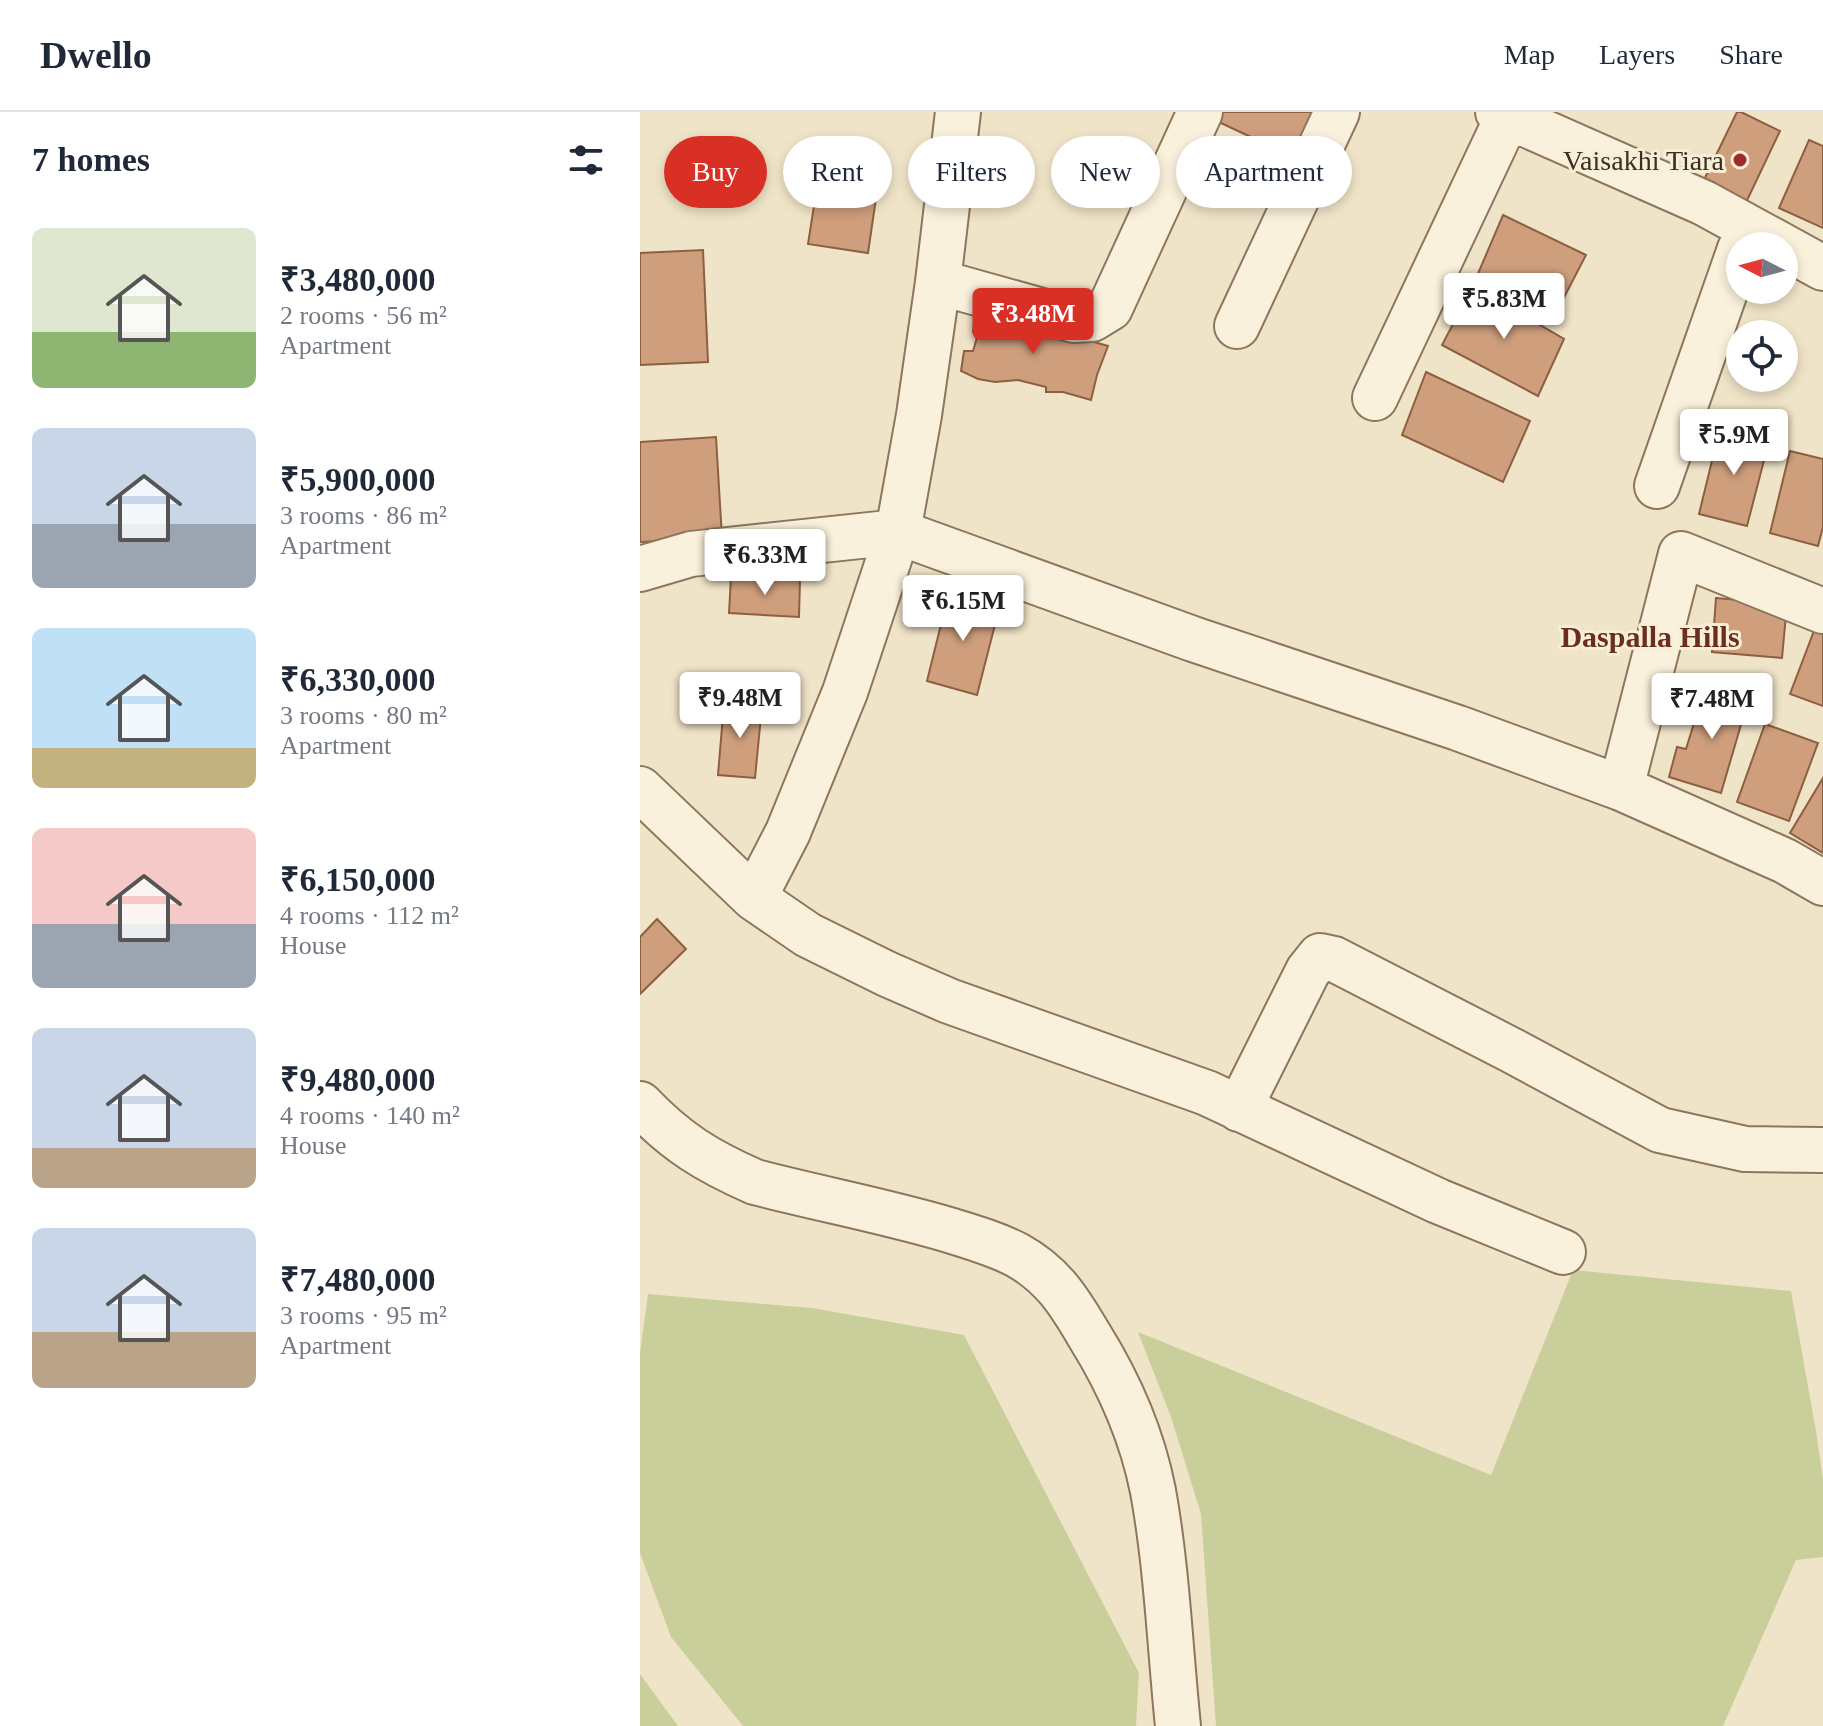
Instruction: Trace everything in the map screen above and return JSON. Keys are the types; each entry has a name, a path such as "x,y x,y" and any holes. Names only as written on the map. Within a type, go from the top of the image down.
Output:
{"street":[{"path":"754,898 788,832 845,692 898,532 938,282 958,112"},
{"path":"938,282 1074,320 1092,319 1110,308 1200,112"},
{"path":"1237,326 1337,112"},
{"path":"1375,398 1503,114 1704,203 1735,232"},
{"path":"1798,259 1823,268"},
{"path":"1657,486 1726,289"},
{"path":"640,569 691,554 898,532 1193,639 1458,728 1621,788 1785,861 1823,883"},
{"path":"1621,788 1681,554 1823,611"},
{"path":"640,789 754,898 808,935 949,1001 1207,1093 1438,1201 1563,1252"},
{"path":"1239,1109 1308,971 1320,956 1348,966 1660,1130 1745,1149 1823,1150"},
{"path":"640,1104 690,1149 755,1182 983,1241 1016,1254 1059,1287 1105,1360 1126,1403 1153,1490 1178,1726"}],"green space":[{"path":"1573,1270 1791,1291 1823,1480 1823,1557 1796,1560 1723,1726 1216,1726 1201,1514 1171,1417 1138,1332 1491,1475"},
{"path":"648,1294 812,1308 964,1335 1139,1673 1136,1726 743,1726 671,1637 640,1553 640,1353"},
{"path":"640,1674 678,1726 640,1726"}],"building":[{"path":"1211,112 1320,112 1309,136 1249,136 1208,117"},
{"name":"Vaisakhi Tiara","path":"1737,112 1780,131 1742,211 1699,190"},
{"path":"1809,140 1823,146 1823,228 1779,208"},
{"path":"814,208 875,208 868,253 808,244"},
{"path":"1503,215 1586,255 1557,311 1477,276"},
{"path":"703,250 708,362 640,365 640,253"},
{"path":"1473,286 1564,339 1538,396 1442,345"},
{"path":"976,308 1108,346 1091,400 1063,392 1046,392 1046,387 1018,380 995,382 978,379 961,371 964,351 973,351 978,334 973,332"},
{"path":"1426,372 1530,421 1503,482 1402,435"},
{"path":"1720,428 1769,441 1747,526 1699,514"},
{"path":"716,437 722,538 640,542 640,442"},
{"path":"1790,451 1823,459 1823,527 1818,546 1770,533"},
{"path":"731,577 800,580 799,617 729,613"},
{"path":"949,592 1000,605 977,695 927,681"},
{"path":"1716,598 1787,604 1782,658 1712,652"},
{"path":"1817,623 1823,625 1823,706 1790,694"},
{"path":"1716,684 1750,694 1721,793 1669,777 1677,747 1686,749 1699,707 1708,709"},
{"path":"724,703 762,706 755,778 718,775"},
{"path":"1765,724 1818,743 1789,821 1737,802"},
{"path":"1823,778 1823,853 1790,833"},
{"path":"657,919 686,949 640,994 640,937"}],"place":[{"name":"Vaisakhi Tiara","path":"1740,160"}],"district":[{"name":"Daspalla Hills","path":"1650,636"}]}
